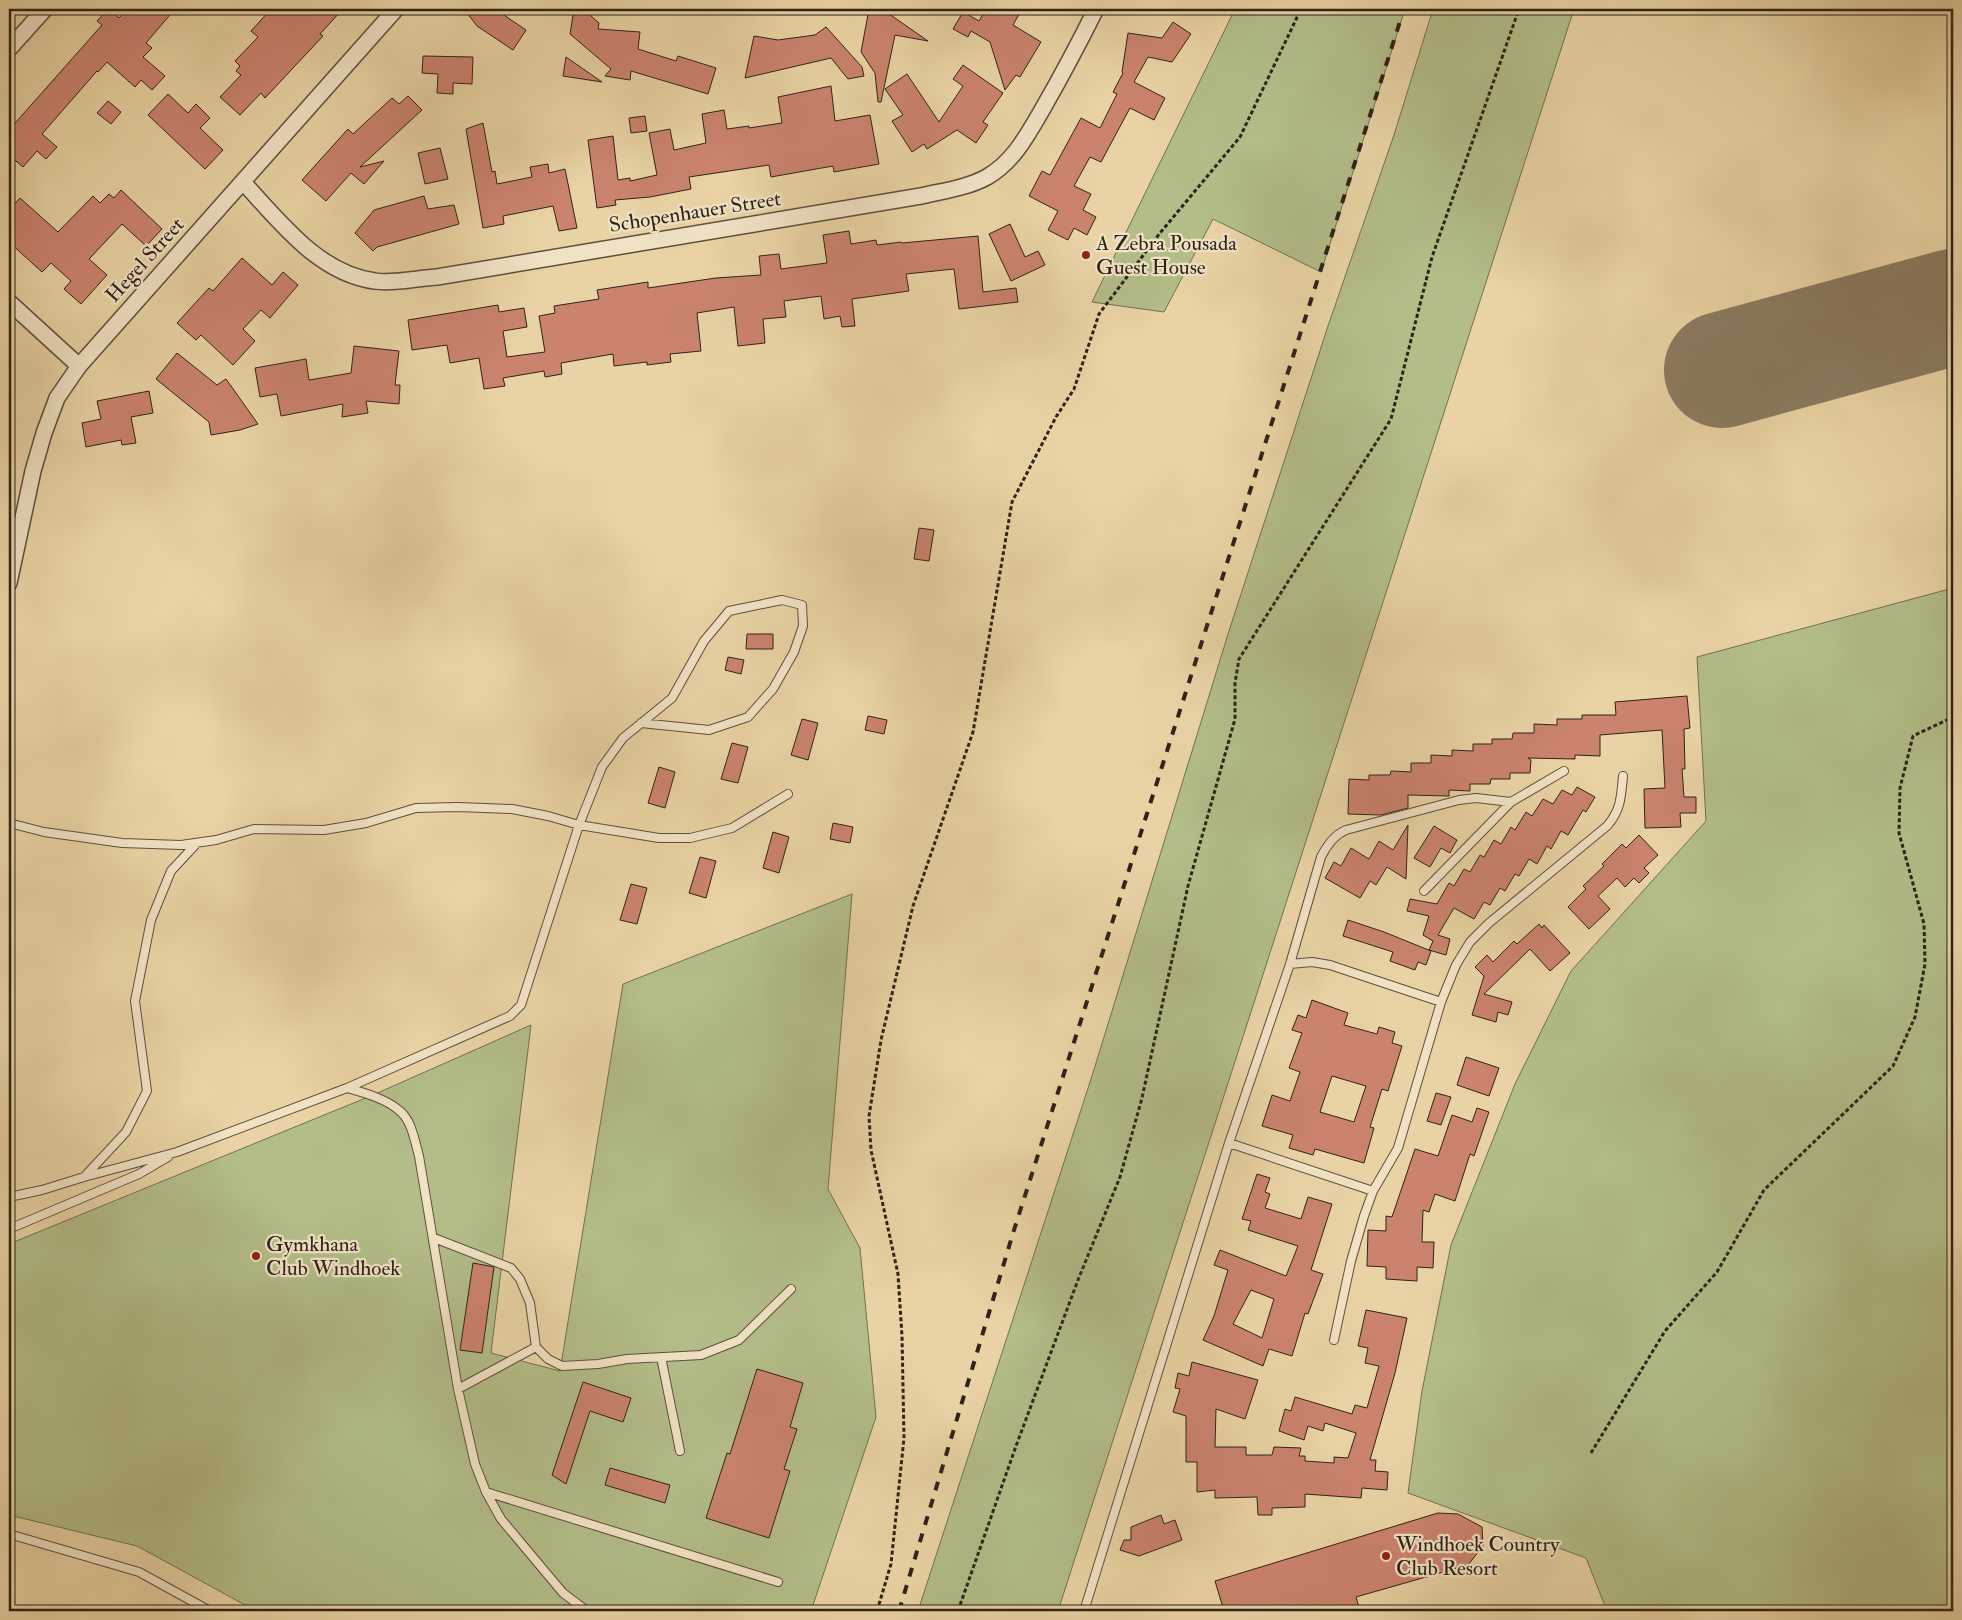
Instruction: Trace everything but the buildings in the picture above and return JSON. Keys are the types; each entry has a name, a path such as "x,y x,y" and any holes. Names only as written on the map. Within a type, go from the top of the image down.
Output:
{"street":[{"path":"9,49 45,9"},
{"name":"Hegel Street","path":"9,584 33,471 44,433 58,398 78,366 396,9"},
{"name":"Schopenhauer Street","path":"243,182 311,252 347,274 376,282 447,275 920,196 963,186 985,178 1005,165 1021,145 1059,81 1096,9"},
{"path":"9,302 78,366"}],"lane":[{"path":"9,1197 42,1190 84,1176 177,1152 347,1088 510,1016 521,1005 579,825 602,767 623,738 641,723 672,698 704,641 729,611 782,600 802,605 802,626 794,652 774,689 748,717 709,730 641,723"},
{"path":"1424,891 1511,802 1564,770"},
{"path":"1334,1340 1351,1261 1373,1191 1398,1148 1441,1002 1456,965 1470,942 1489,923 1607,826 1616,816 1621,799 1623,776"},
{"path":"9,822 44,832 122,843 181,845 216,840 254,829 324,830 366,823 416,808 458,807 512,809 548,816 579,825 659,838 690,838 732,828 788,794"},
{"path":"1084,1611 1229,1143 1290,964 1321,857 1332,839 1341,832 1459,800 1476,798 1511,802"},
{"path":"84,1176 126,1132 147,1091 135,1000 149,929 172,871 197,843"},
{"path":"1290,964 1312,962 1330,965 1441,1002"},
{"path":"347,1088 373,1095 402,1112 410,1126 419,1156 434,1238 458,1389 475,1464 486,1492 501,1519 563,1594 587,1611"},
{"path":"1229,1143 1373,1191"},
{"path":"9,1229 139,1174 177,1152"},
{"path":"434,1238 511,1268 520,1279 530,1303 536,1347 548,1359 562,1366 701,1355 739,1340 792,1289"},
{"path":"458,1389 536,1347"},
{"path":"661,1357 680,1451"},
{"path":"486,1492 778,1582"},
{"path":"9,1534 139,1572 210,1611"}],"path":[{"path":"877,1611 891,1564 903,1429 902,1336 898,1274 871,1150 869,1116 881,1040 913,906 973,732 1012,502 1056,417 1074,389 1099,314 1160,233 1240,137 1301,9"},
{"path":"958,1611 1071,1298 1120,1177 1142,1098 1188,886 1235,719 1235,683 1239,659 1390,419 1432,257 1519,9"},
{"path":"1591,1453 1665,1331 1717,1272 1764,1190 1893,1066 1915,1017 1925,964 1924,924 1899,833 1900,788 1913,736 1953,717"}],"green space":[{"path":"1235,9 1405,9 1321,272 1213,219 1164,312 1092,302"},
{"path":"1433,9 1574,9 1058,1611 918,1611 1092,1076 1229,631 1328,326 1394,135"},
{"path":"1953,588 1953,1611 1607,1611 1586,1558 1408,1493 1422,1391 1451,1245 1515,1084 1571,971 1706,821 1697,657"},
{"name":"Gymkhana Club Windhoek","path":"852,894 828,1189 860,1248 876,1417 811,1611 256,1611 137,1546 9,1515 9,1244 373,1095 531,1025 491,1353 560,1371 623,984"}],"runway":[{"path":"1722,370 1953,307"}],"railway":[{"path":"899,1611 1014,1230 1404,9"}],"place":[{"name":"A Zebra Pousada Guest House","path":"1086,255"},
{"name":"Gymkhana Club Windhoek","path":"256,1256"},
{"name":"Windhoek Country Club Resort","path":"1386,1556"}]}
